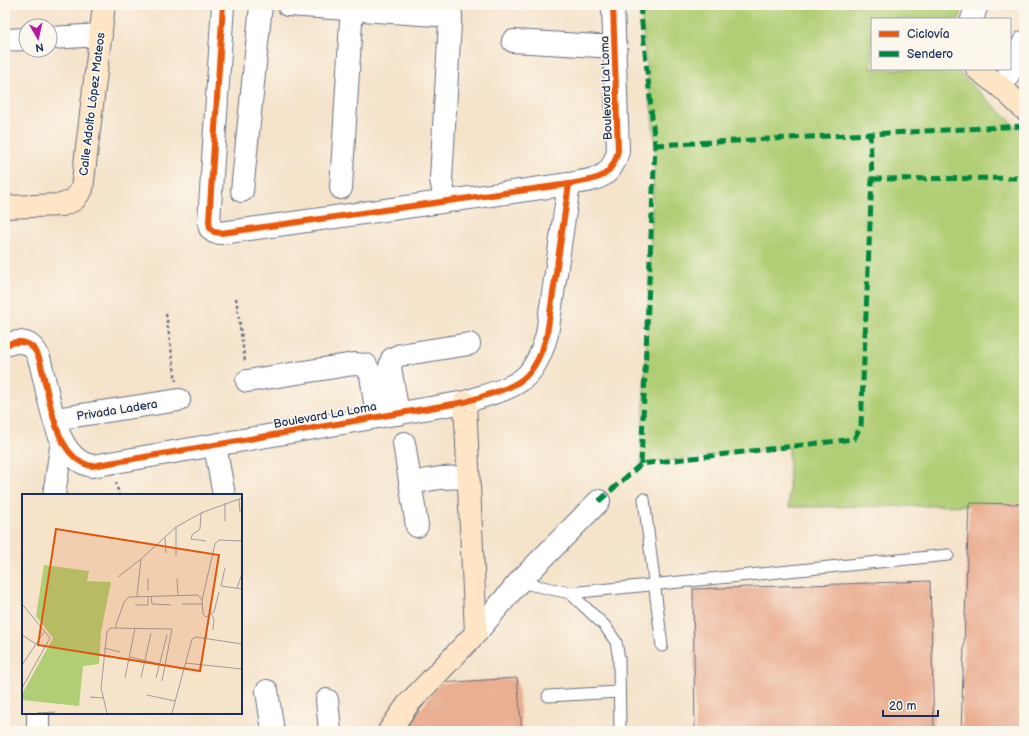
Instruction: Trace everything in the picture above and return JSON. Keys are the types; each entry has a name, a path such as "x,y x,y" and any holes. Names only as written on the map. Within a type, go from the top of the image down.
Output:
{"main road":[{"name":"Calle Adolfo López Mateos","path":"5,207 62,205 74,200 82,189 104,5"},
{"path":"978,70 1002,88 1024,109"},
{"path":"389,731 408,704 476,633 468,477 466,402"}],"street":[{"path":"223,5 209,222 210,228 214,232 221,233 569,184"},
{"path":"242,191 261,5"},
{"path":"288,5 451,10 441,179 445,201"},
{"name":"Boulevard La Loma","path":"5,345 17,341 31,346 39,359 62,441 74,458 82,464 92,466 466,402 514,386 525,378 535,367 542,352 547,334 569,184 604,176 611,170 618,151 616,47 613,5"},
{"path":"972,18 976,5"},
{"path":"341,188 352,7"},
{"path":"58,38 101,35"},
{"path":"5,40 18,39"},
{"path":"513,42 616,47"},
{"path":"1011,69 1024,42"},
{"path":"1002,88 1011,70"},
{"path":"398,414 390,367 392,359 400,355 469,344"},
{"path":"247,381 354,364 366,365 371,375 377,417"},
{"name":"Privada Ladera","path":"55,420 179,400"},
{"path":"54,494 62,441"},
{"path":"404,443 417,526"},
{"path":"215,446 224,494"},
{"path":"410,483 440,478 468,477"},
{"path":"476,633 519,582 599,501"},
{"path":"267,691 272,731"},
{"path":"327,700 330,731"},
{"path":"38,714 38,731"}],"lane":[{"path":"644,499 662,646"},
{"path":"519,582 570,593 948,555"},
{"path":"570,593 605,626 616,642 619,659 620,731"},
{"path":"548,696 619,692"}],"path":[{"path":"236,298 247,381"},
{"path":"166,314 179,400"}],"green space":[{"path":"640,5 964,5 959,18 871,18 871,70 956,70 1024,134 1024,505 789,507 789,447 641,464 655,145"}],"building":[{"path":"969,503 1024,504 1024,731 961,731"},
{"path":"930,581 934,731 695,731 693,589"},
{"path":"517,678 522,731 404,731 440,683"}],"marked path":[{"path":"640,5 655,145 641,464"},
{"path":"655,145 1024,126"},
{"path":"599,501 641,464 854,439 861,426 872,179 870,134"},
{"path":"872,179 1024,178"}],"cycle path":[{"path":"223,5 209,222 210,228 214,232 221,233 569,184 587,181 601,176 611,168 618,151 613,5"},
{"path":"5,345 15,342 22,342 28,344 34,349 38,355 57,429 63,442 70,453 80,461 92,466 465,402 496,392 519,382 528,375 535,365 547,334 569,184"}]}
